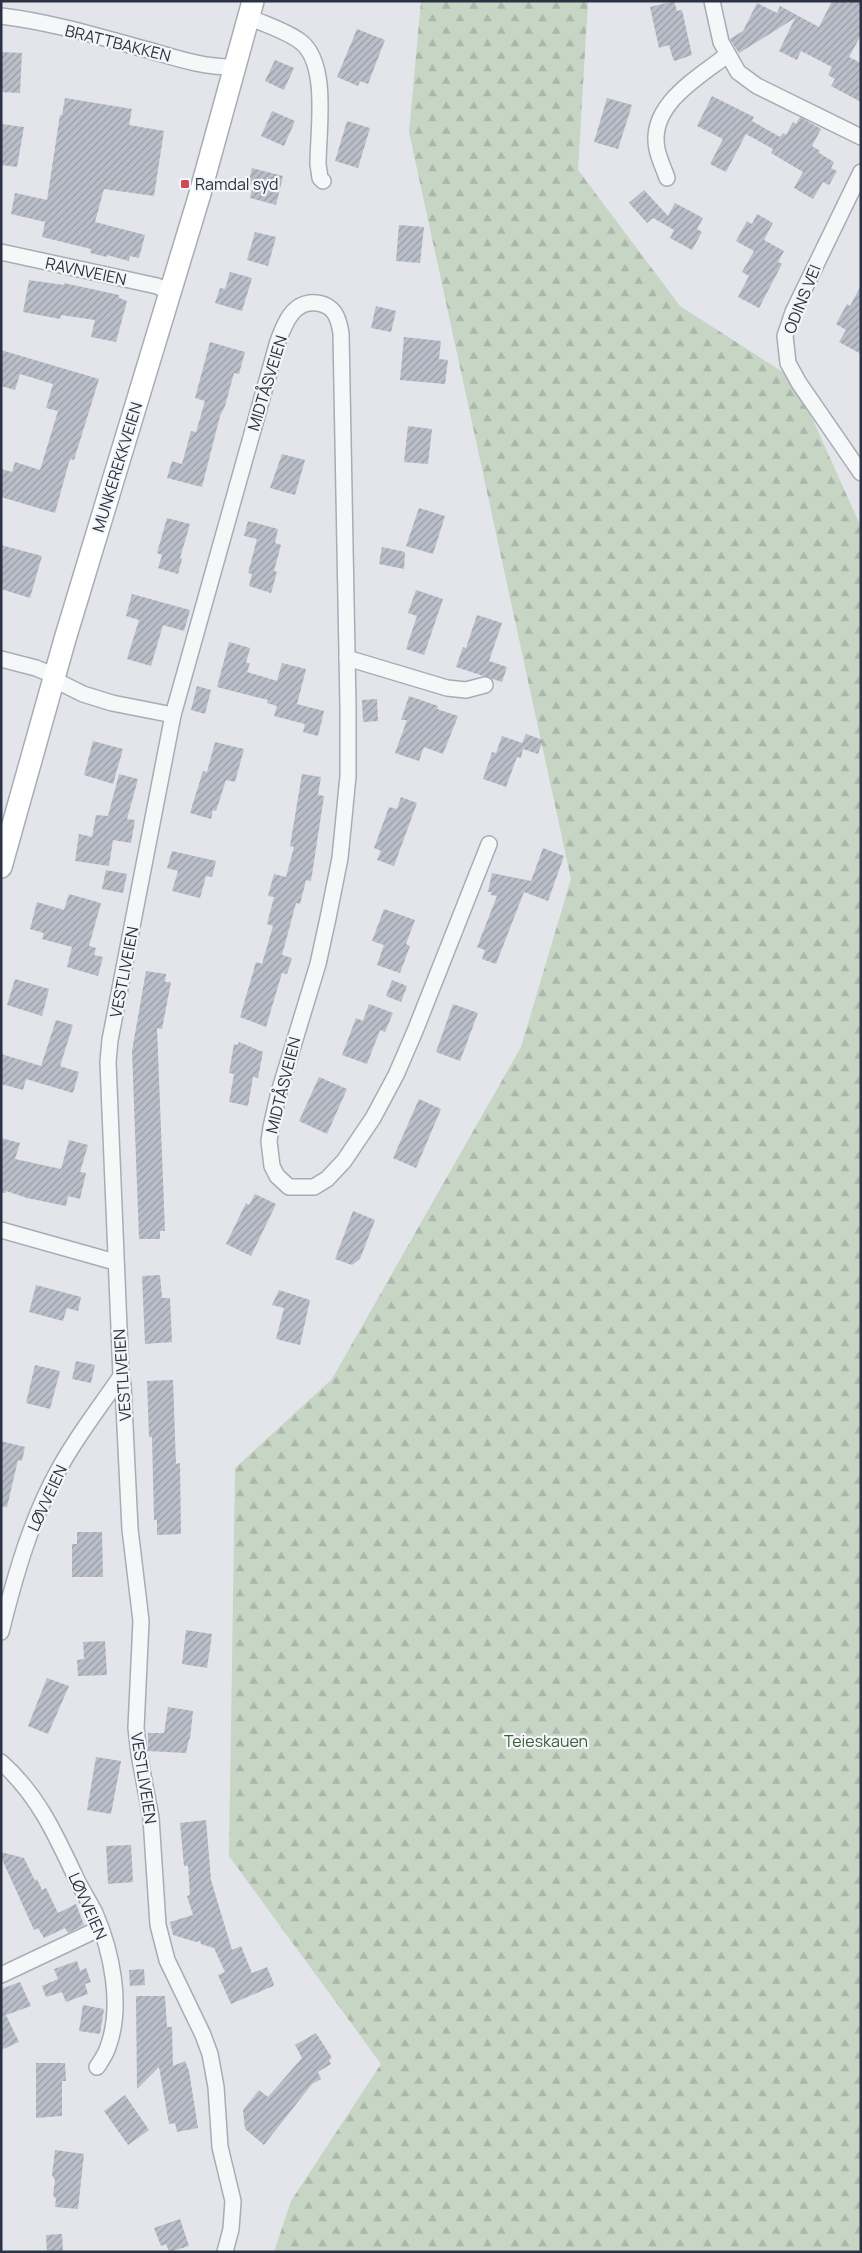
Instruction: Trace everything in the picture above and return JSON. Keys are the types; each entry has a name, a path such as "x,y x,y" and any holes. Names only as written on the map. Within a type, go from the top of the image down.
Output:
{"main road":[{"name":"MUNKEREKKVEIEN","path":"1,867 251,9"}],"street":[{"path":"712,1 716,26 727,55 738,72 757,86 861,137"},
{"path":"251,9 300,41 314,59 319,80 318,164 320,178 323,181"},
{"name":"BRATTBAKKEN","path":"1,16 94,36 196,64 235,68"},
{"path":"667,178 657,148 656,137 659,123 667,105 727,55"},
{"name":"ODINS VEI","path":"861,172 793,312 785,336 788,363 799,383 861,473"},
{"name":"RAVNVEIEN","path":"1,252 157,286 170,292"},
{"name":"MIDTÅSVEIEN","path":"173,715 282,331 295,309 312,302 327,306 337,316 341,333 348,776 340,858 318,964 279,1092 269,1141 272,1166 277,1176 289,1187 314,1187 328,1179 344,1161 373,1118 396,1075 412,1039 489,844"},
{"path":"347,658 447,688 466,690 485,685"},
{"path":"1,659 36,668 83,694 121,705 173,715"},
{"name":"VESTLIVEIEN","path":"173,715 110,1040 108,1097 130,1529 141,1622 136,1728 151,1818 158,1925 167,1960 203,2035 210,2054 216,2087 220,2147 233,2200 231,2229 226,2252"},
{"path":"1,1230 115,1262"},
{"name":"LØVVEIEN","path":"1,1632 18,1570 34,1522 46,1494 74,1445 121,1376"},
{"name":"LØVVEIEN","path":"1,1762 20,1779 37,1802 53,1829 94,1913 105,1944 114,1983 114,2019 108,2048 97,2067"},
{"path":"1,1975 92,1932"}],"green space":[{"name":"Teieskauen","path":"421,1 588,1 578,170 680,306 795,380 861,527 861,2252 274,2252 291,2201 381,2064 229,1856 235,1468 332,1379 521,1047 571,879 409,132"}],"building":[{"path":"674,1 677,11 682,10 692,55 675,61 669,45 659,48 650,7"},
{"path":"832,1 861,1 861,35 849,57 861,63 861,102 831,86 835,79 828,75 832,67 801,51 797,60 779,51 795,18 739,53 730,39 743,31 757,3 777,13 780,6 819,27"},
{"path":"357,29 385,40 368,84 360,81 358,86 337,77"},
{"path":"1,52 22,53 20,93 1,92"},
{"path":"275,60 294,68 284,90 265,81"},
{"path":"712,96 754,117 752,121 780,137 783,133 786,135 793,122 796,124 800,117 821,129 812,146 820,151 819,153 834,162 831,168 837,171 829,185 823,182 813,199 794,188 803,172 771,153 773,149 746,134 726,172 710,164 723,139 697,126"},
{"path":"65,98 132,109 129,125 164,131 154,196 104,189 95,222 145,235 139,258 130,256 129,261 107,255 107,257 90,253 91,249 42,237 45,222 11,214 15,193 47,200 60,115 62,115"},
{"path":"607,98 632,105 618,149 594,142"},
{"path":"272,111 295,121 284,146 261,136"},
{"path":"347,121 370,128 358,168 335,161"},
{"path":"1,124 24,127 17,167 1,165"},
{"path":"252,168 283,176 276,205 250,198 253,185 248,184"},
{"path":"644,190 668,216 675,203 703,218 697,229 702,232 692,250 670,238 674,230 653,218 647,223 629,203"},
{"path":"757,214 773,223 764,240 784,251 778,262 782,264 759,308 738,297 749,276 742,272 754,251 736,241 747,221 752,224"},
{"path":"399,225 424,227 420,263 396,261"},
{"path":"255,232 276,237 268,266 247,260"},
{"path":"230,272 252,278 242,311 215,303 220,288 225,289"},
{"path":"29,280 64,285 64,283 119,295 119,298 127,301 116,342 91,337 95,320 61,315 60,319 23,312"},
{"path":"861,285 861,354 839,342 846,330 836,324 847,304 850,306"},
{"path":"376,306 396,311 391,332 371,328"},
{"path":"404,337 441,341 439,359 448,360 445,384 400,380"},
{"path":"210,342 245,352 239,374 234,373 225,406 220,416 202,487 167,478 172,461 182,464 191,431 196,432 205,401 195,398"},
{"path":"1,350 99,379 74,460 71,459 69,462 55,513 1,497 1,469 12,472 15,462 40,470 58,411 46,408 53,384 20,374 15,390 1,386"},
{"path":"408,426 432,429 428,464 404,462"},
{"path":"282,454 305,460 295,495 270,488"},
{"path":"419,508 445,516 433,554 406,546"},
{"path":"167,518 190,524 180,558 182,559 178,574 158,568 162,555 157,553"},
{"path":"248,521 278,529 275,543 281,545 274,571 277,572 271,593 249,586 252,574 248,573 257,539 244,536"},
{"path":"1,545 42,556 30,598 1,589"},
{"path":"382,547 405,552 404,569 379,564"},
{"path":"416,590 443,599 424,655 406,649 417,616 408,613"},
{"path":"132,594 190,610 184,631 163,625 151,666 127,659 139,620 126,616"},
{"path":"477,615 502,623 489,661 507,667 502,682 456,667 463,647 466,648"},
{"path":"229,642 250,648 246,663 250,663 247,672 277,681 282,663 306,669 297,704 324,711 318,736 303,732 305,724 274,716 277,706 267,703 268,700 217,687"},
{"path":"197,686 211,690 205,714 191,710"},
{"path":"409,696 438,706 437,709 458,716 443,754 424,747 419,761 395,753 407,720 401,720"},
{"path":"377,699 378,721 363,722 362,700"},
{"path":"526,734 543,740 538,754 523,749 521,758 517,757 506,787 483,779 492,752 496,753 502,736 522,743"},
{"path":"93,741 123,749 113,784 84,775"},
{"path":"215,742 244,749 235,782 226,780 216,811 213,810 211,819 190,813 203,771 207,772"},
{"path":"119,774 138,779 127,819 135,820 131,843 113,840 109,866 75,861 79,834 92,837 96,815 108,816"},
{"path":"302,774 321,777 318,795 324,796 311,881 306,880 300,904 296,903 282,955 292,958 287,974 282,973 266,1027 240,1017 256,962 262,964 273,926 267,924 274,897 268,896 274,874 286,877 294,847 290,846"},
{"path":"401,797 417,803 394,866 377,860 381,851 374,848 389,807 397,809"},
{"path":"543,848 564,856 548,901 524,892 496,964 482,959 485,950 477,947 497,896 491,895 491,892 488,892 492,873 531,881"},
{"path":"172,851 216,861 212,877 206,876 200,898 172,891 178,871 167,868"},
{"path":"106,870 127,874 123,893 102,889"},
{"path":"69,894 101,903 89,946 96,948 94,955 103,957 98,976 67,967 72,947 42,939 44,933 30,929 37,902 64,910"},
{"path":"384,909 415,920 406,944 410,946 400,973 377,965 384,945 372,941"},
{"path":"146,971 166,974 165,982 171,982 162,1029 157,1028 165,1231 160,1231 160,1239 139,1239 132,1051"},
{"path":"15,979 49,989 42,1016 7,1005"},
{"path":"392,980 407,986 401,1002 386,996"},
{"path":"369,1004 393,1013 385,1032 380,1030 367,1064 342,1055 356,1018 363,1021"},
{"path":"453,1004 478,1013 460,1061 436,1052"},
{"path":"56,1020 73,1025 60,1066 79,1072 73,1093 26,1079 23,1090 1,1084 1,1054 41,1066"},
{"path":"239,1042 263,1052 258,1078 253,1077 248,1106 229,1102 234,1074 229,1073 234,1044 238,1045"},
{"path":"319,1077 347,1089 327,1134 299,1121"},
{"path":"419,1099 441,1109 416,1168 393,1158"},
{"path":"1,1138 20,1143 15,1159 61,1169 69,1140 88,1145 80,1172 86,1173 80,1199 68,1196 66,1206 27,1198 6,1191 1,1193"},
{"path":"255,1194 276,1204 251,1256 226,1244 246,1203 249,1205"},
{"path":"353,1211 375,1220 360,1259 352,1265 335,1259"},
{"path":"160,1275 162,1298 170,1298 172,1342 145,1344 142,1276"},
{"path":"36,1285 81,1297 78,1311 67,1308 63,1321 29,1312"},
{"path":"279,1290 310,1300 300,1345 276,1339 284,1308 272,1305"},
{"path":"76,1361 95,1365 91,1383 72,1379"},
{"path":"35,1365 60,1371 50,1409 26,1403"},
{"path":"173,1380 176,1464 180,1463 181,1534 157,1535 157,1520 154,1520 152,1437 149,1437 147,1381"},
{"path":"1,1441 25,1447 22,1461 18,1460 7,1507 1,1507"},
{"path":"77,1532 102,1532 103,1577 72,1577 72,1544 77,1544"},
{"path":"186,1630 212,1634 207,1668 182,1664"},
{"path":"105,1641 107,1675 78,1676 77,1660 84,1659 83,1642"},
{"path":"47,1678 69,1686 48,1734 28,1726"},
{"path":"168,1707 193,1711 190,1739 186,1753 148,1751 148,1733 164,1733"},
{"path":"96,1757 121,1761 111,1814 87,1810"},
{"path":"206,1820 211,1880 232,1950 241,1946 252,1973 267,1967 274,1984 231,2004 218,1975 225,1972 214,1948 201,1944 200,1941 196,1942 173,1935 170,1922 193,1915 187,1896 190,1895 188,1866 184,1866 180,1823"},
{"path":"131,1845 133,1882 108,1884 106,1846"},
{"path":"1,1852 24,1858 35,1881 37,1879 42,1890 46,1888 58,1913 76,1904 84,1925 68,1933 65,1928 44,1938 38,1928 34,1930 1,1857"},
{"path":"77,1961 80,1971 86,1968 91,1982 85,1984 88,1994 66,2002 62,1992 46,1997 42,1986 58,1979 54,1969"},
{"path":"144,1969 145,1985 130,1986 129,1970"},
{"path":"20,1982 31,2006 6,2015 19,2042 1,2050 1,1989"},
{"path":"136,1996 165,1996 167,2027 172,2027 173,2066 185,2061 189,2071 198,2128 177,2132 175,2123 169,2124 159,2067 137,2089"},
{"path":"83,2005 104,2009 100,2034 79,2031"},
{"path":"316,2033 332,2058 329,2060 331,2064 318,2072 321,2079 312,2084 264,2145 245,2129 243,2110 259,2090 268,2097 302,2058 295,2045"},
{"path":"36,2063 65,2063 66,2081 62,2081 62,2116 36,2118"},
{"path":"125,2095 149,2130 128,2145 104,2111"},
{"path":"55,2150 84,2154 78,2209 55,2207 56,2199 53,2195 55,2180 52,2175"},
{"path":"180,2219 189,2246 169,2252 166,2244 161,2246 154,2228"},
{"path":"62,2234 63,2251 47,2252 46,2235"}],"place":[{"name":"Ramdal syd","path":"185,184"}]}
